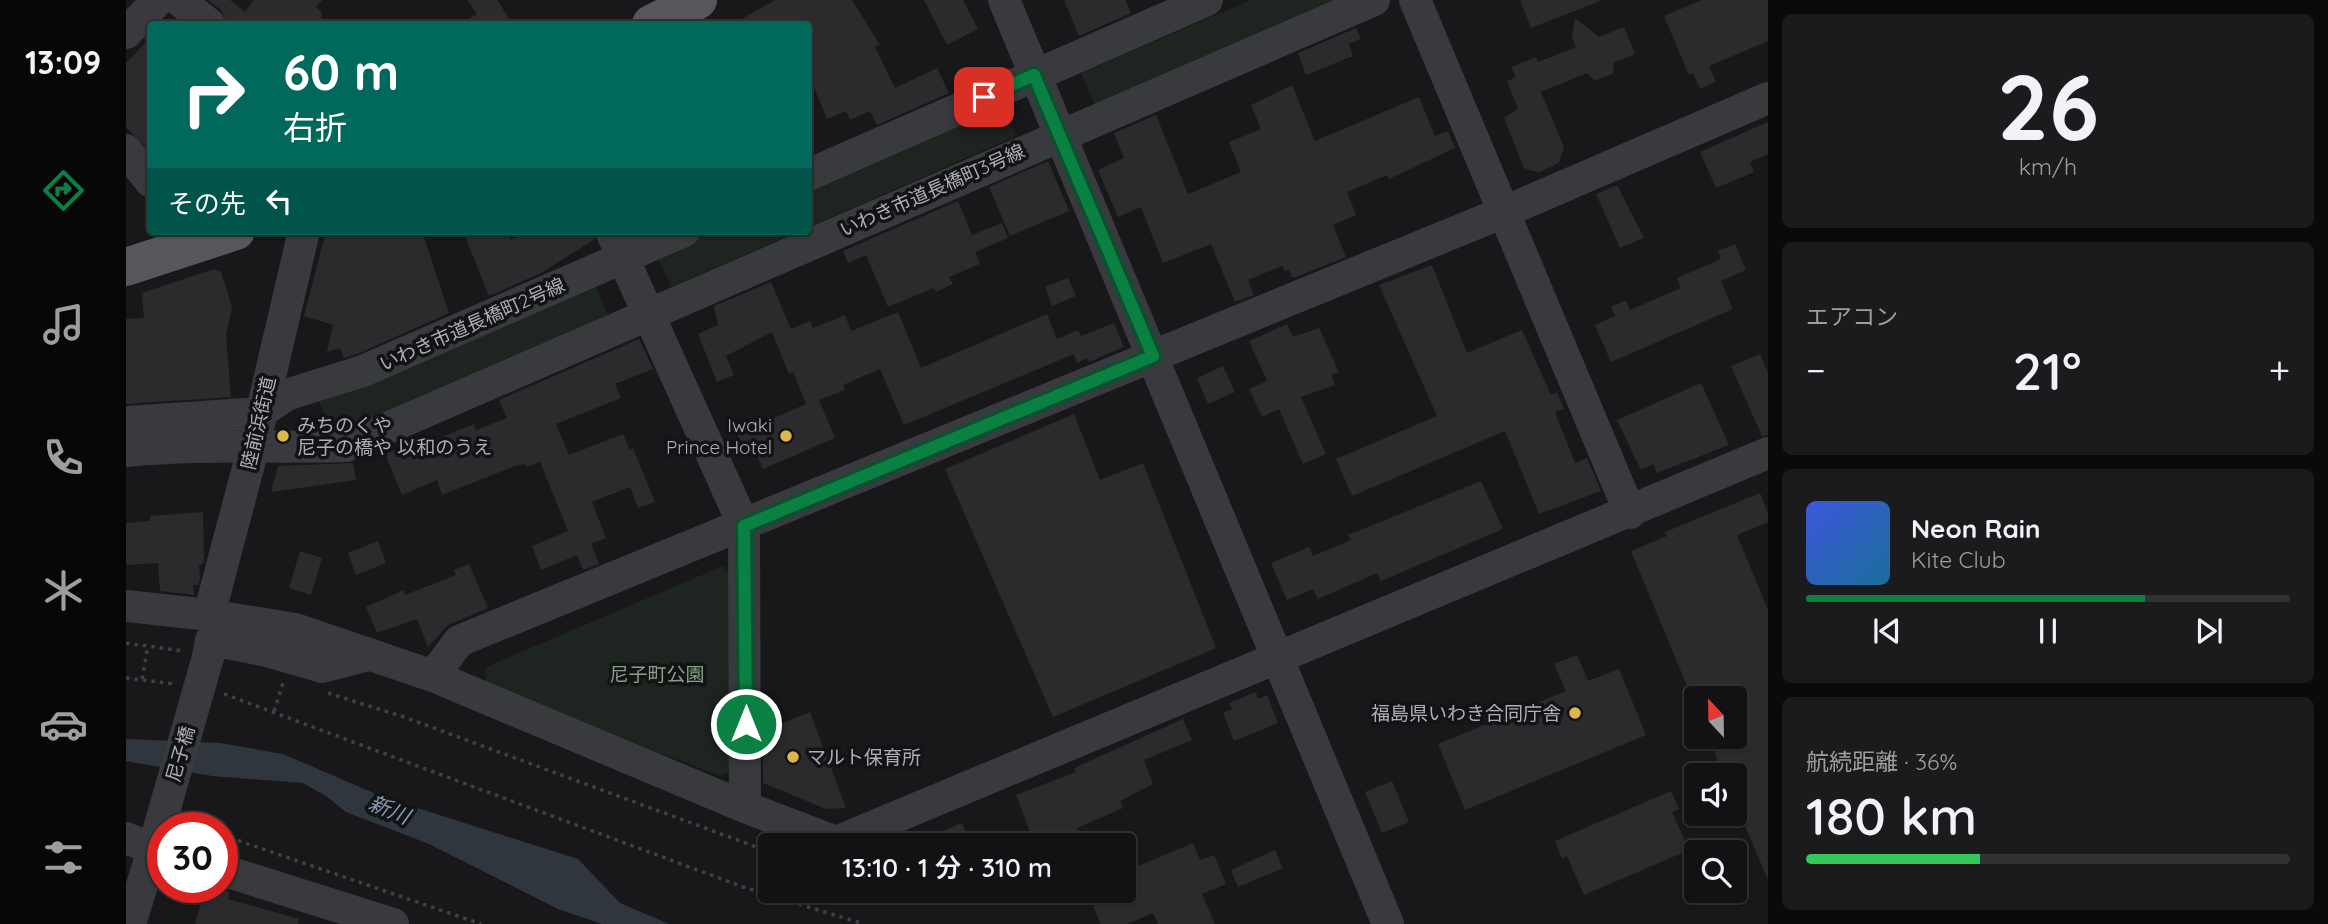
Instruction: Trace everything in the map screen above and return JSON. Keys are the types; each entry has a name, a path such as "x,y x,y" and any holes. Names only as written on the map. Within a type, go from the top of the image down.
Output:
{"main road":[{"path":"657,21 698,0"},
{"path":"126,267 196,237"}],"street":[{"path":"126,33 158,0"},
{"path":"180,0 205,21"},
{"path":"1004,0 1388,924"},
{"path":"812,173 1207,0"},
{"name":"いわき市道長橋町3号線","path":"126,451 187,445 253,449 346,446 1374,0"},
{"path":"1415,0 1630,513"},
{"path":"433,676 459,641 1504,212 1768,98"},
{"path":"126,150 147,177"},
{"name":"陸前浜街道","path":"209,615 253,449 303,235"},
{"name":"いわき市道長橋町2号線","path":"260,413 286,395 363,371 618,244 664,235"},
{"path":"618,244 744,526 745,807"},
{"path":"126,422 260,413"},
{"path":"126,606 209,615 295,629 433,676 745,807 836,842 1630,513 1768,453"},
{"path":"208,657 211,640 263,650 322,667 368,654"},
{"name":"尼子橋","path":"158,812 208,657"},
{"name":"尼子橋","path":"130,924 147,847"},
{"path":"238,875 393,924"}],"path":[{"path":"126,643 208,657"},
{"path":"142,679 148,645"},
{"path":"126,678 182,685"},
{"path":"274,711 284,679 296,683"},
{"path":"320,691 404,718 758,848"},
{"path":"222,693 743,887 864,924"},
{"path":"238,840 481,924"}],"green space":[{"path":"1251,0 1337,0 1095,105 1081,73"},
{"path":"1002,102 1016,136 812,226 812,185"},
{"path":"698,235 790,235 671,287 656,253"},
{"path":"594,283 609,317 334,435 319,401"},
{"name":"尼子町公園","path":"723,566 730,573 731,770 721,776 485,687 486,667"}],"water":[{"name":"新川","path":"126,739 220,743 283,754 383,797 578,859 620,903 669,924 602,924 558,909 429,844 346,812 303,783 212,776 126,761"}],"building":[{"path":"208,0 230,0 245,12 254,0 322,0 316,7 322,12 321,21 226,21 221,10"},
{"path":"467,0 497,0 511,21 465,21 477,14"},
{"path":"775,0 852,0 880,45 875,47 895,88 937,68 949,93 877,125 870,111 850,120 846,111 827,119 812,83 812,21 738,21"},
{"path":"924,0 963,0 978,29 947,45"},
{"path":"1064,0 1125,0 1131,13 1079,36"},
{"path":"1520,0 1599,0 1600,1 1531,28"},
{"path":"1702,0 1768,0 1768,41 1709,66 1716,82 1700,89 1693,73 1689,75 1664,16"},
{"path":"1575,18 1599,37 1624,27 1635,54 1613,63 1614,73 1594,81 1587,73 1541,92 1564,147 1559,163 1540,172 1532,171 1524,168 1504,118 1518,109 1507,81 1516,77 1511,67 1536,57 1538,62 1576,47 1572,37"},
{"path":"1356,28 1361,39 1349,44 1353,56 1306,75 1298,53"},
{"path":"147,41 147,149 126,127 126,63"},
{"path":"1292,85 1315,141 1419,97 1435,136 1448,131 1455,148 1389,179 1387,175 1347,192 1356,215 1333,225 1346,257 1296,277 1292,277 1289,270 1285,271 1282,266 1248,280 1254,295 1235,302 1211,244 1163,263 1141,207 1118,217 1098,170 1124,158 1114,133 1156,115 1188,194 1241,172 1229,142 1261,129 1251,105"},
{"path":"1768,122 1768,154 1750,162 1754,172 1716,188 1700,152"},
{"path":"1048,161 1069,211 1010,236 989,187"},
{"path":"1617,185 1644,238 1620,248 1596,194"},
{"path":"958,201 972,235 1002,223 1008,238 975,252 980,264 949,277 953,284 936,292 934,288 888,307 866,255 848,263 843,251"},
{"path":"325,235 423,235 449,313 344,358 340,348 327,352 333,325 304,316"},
{"path":"465,235 508,235 510,240 519,235 594,235 595,239 541,273 489,296"},
{"path":"1735,244 1746,270 1721,281 1733,309 1611,362 1595,325 1615,316 1611,307 1626,300 1630,310 1681,288 1677,278 1721,259 1718,251"},
{"path":"1432,265 1467,353 1522,330 1551,395 1557,392 1564,409 1555,412 1575,463 1587,458 1601,491 1539,514 1505,431 1352,496 1336,459 1437,416 1379,285"},
{"path":"214,269 221,272 232,307 226,335 231,397 126,404 126,319 144,318 142,293"},
{"path":"1068,278 1076,296 1052,306 1045,287"},
{"path":"771,282 791,329 810,321 813,328 845,315 851,331 898,312 921,368 1047,314 1057,339 1078,330 1081,336 1114,323 1124,347 1089,362 1088,358 1077,363 1074,354 904,425 880,369 843,385 845,390 819,400 835,438 763,469 754,450 746,454 737,434 806,404 793,372 789,374 772,332 726,356 734,375 717,382 698,334 718,325 714,306"},
{"path":"1287,324 1293,337 1319,328 1339,372 1331,375 1335,385 1301,397 1326,454 1303,464 1279,409 1262,417 1249,389 1267,381 1249,341"},
{"path":"639,339 653,369 615,384 621,398 556,424 569,455 623,434 630,450 633,448 655,502 638,508 630,487 592,502 606,538 591,544 599,564 583,570 577,555 541,570 532,546 568,531 540,462 526,467 525,464 515,466 442,495 437,480 402,495 385,454 418,440 420,446 474,424 476,430 507,418 499,400"},
{"path":"1760,354 1768,373 1768,435 1762,436 1731,366"},
{"path":"1223,366 1235,392 1208,404 1197,378"},
{"path":"1701,383 1729,445 1657,473 1653,464 1641,470 1617,420"},
{"path":"1074,414 1100,480 1143,463 1216,648 1053,717 945,469"},
{"path":"353,463 356,480 271,492 278,466"},
{"path":"1481,481 1503,529 1381,581 1377,573 1318,599 1313,589 1287,600 1271,563 1309,547 1313,556 1351,540 1348,535"},
{"path":"1760,493 1768,513 1768,522 1737,535 1768,610 1768,880 1745,826 1747,763 1719,763 1713,749 1747,749 1747,686 1687,686 1631,551 1667,536 1665,532"},
{"path":"203,512 204,562 199,566 198,585 193,585 194,595 160,591 158,563 126,565 126,523 150,521 150,516"},
{"path":"378,541 386,563 356,575 348,553"},
{"path":"300,551 322,558 311,595 289,588"},
{"path":"469,564 488,608 448,625 428,647 417,619 377,633 366,607 404,590 405,595 456,575 454,570"},
{"name":"福島県いわき合同庁舎","path":"1577,655 1588,681 1619,669 1646,735 1465,810 1438,744 1566,691 1554,664"},
{"path":"1256,692 1258,699 1267,695 1278,723 1234,741 1223,713 1232,709 1229,703"},
{"name":"マルト保育所","path":"810,712 846,808 826,809 763,783 763,731"},
{"path":"1183,719 1192,740 1144,760 1153,784 1120,801 1123,808 1077,828 1078,833 1030,833 1016,795 1076,772 1074,768"},
{"path":"1392,781 1409,822 1382,833 1365,792"},
{"path":"1671,791 1679,809 1672,812 1685,840 1684,852 1584,895 1567,856 1562,859 1555,841"},
{"path":"962,823 966,833 944,833 943,831"},
{"path":"1193,843 1200,860 1214,855 1226,884 1202,894 1215,924 1158,924 1153,913 1127,924 1101,924 1093,906 1100,903 1136,903 1136,867"},
{"path":"1275,850 1283,868 1238,887 1231,870"},
{"path":"238,902 299,919 298,924 195,924 201,903"}],"place":[{"name":"みちのくや 尼子の橋や 以和のうえ","path":"283,436"},
{"name":"Iwaki Prince Hotel","path":"786,436"},
{"name":"福島県いわき合同庁舎","path":"1575,713"},
{"name":"マルト保育所","path":"793,757"}],"route":[{"path":"746,724 744,526 1153,356 1034,75 984,97"}]}
